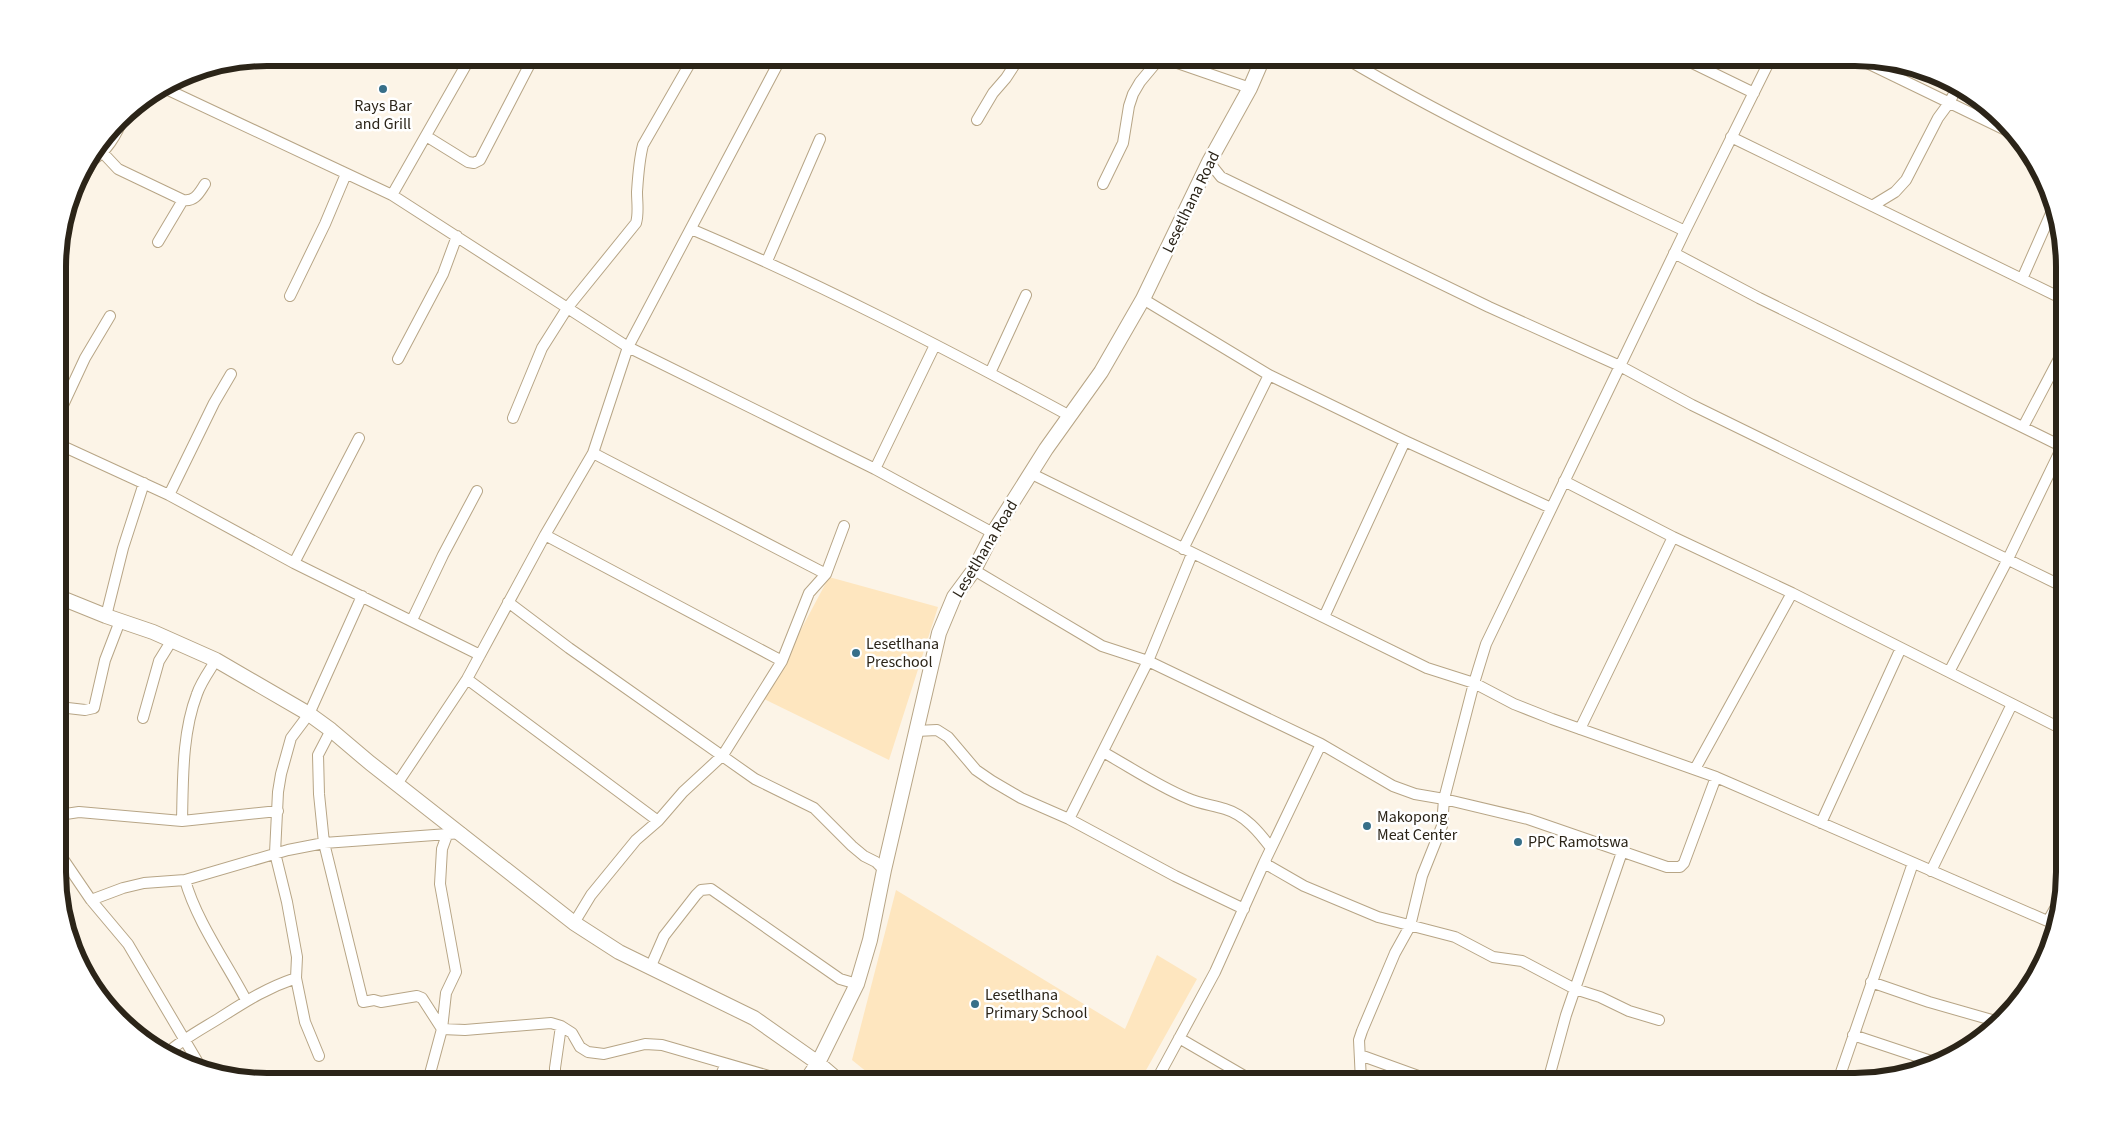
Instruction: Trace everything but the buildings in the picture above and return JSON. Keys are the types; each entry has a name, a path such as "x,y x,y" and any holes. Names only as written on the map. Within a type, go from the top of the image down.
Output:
{"street":[{"path":"392,195 426,136 462,66"},
{"path":"426,136 468,162 474,163 480,160 529,66"},
{"path":"513,418 538,355 568,307 636,223 638,216 637,194 640,155 643,145 688,66"},
{"path":"398,784 467,678 544,535 593,453 628,347 777,66"},
{"path":"977,120 993,93 1014,66"},
{"path":"1103,184 1123,144 1129,106 1133,94 1140,82 1155,66"},
{"path":"1185,66 1250,88"},
{"name":"Lesetlhana Road","path":"811,1073 857,984 870,940 884,870 939,633 954,597 974,570 993,533 1032,474 1046,449 1101,372 1143,299 1209,162 1250,88 1260,66"},
{"path":"1359,66 1407,94 1551,167 1684,231"},
{"path":"1698,66 1754,93"},
{"path":"1361,1073 1360,1040 1362,1031 1394,953 1410,926 1422,876 1442,826 1444,799 1486,644 1684,231 1767,66"},
{"path":"1879,68 1998,127"},
{"path":"171,91 392,195 628,347 874,469 993,533"},
{"path":"1872,206 1895,192 1906,180 1938,118 1954,93"},
{"path":"1731,137 2056,296"},
{"path":"767,261 820,138"},
{"path":"103,153 118,169 183,200 190,201 195,198 205,184"},
{"path":"1209,162 1222,177 1489,307 1620,366 1692,405 2056,583"},
{"path":"290,296 325,224 346,174"},
{"path":"158,242 183,200"},
{"path":"2022,279 2049,217"},
{"path":"691,229 767,261 990,373 1070,416"},
{"path":"398,359 443,274 457,236"},
{"path":"1674,253 1759,298 2056,444"},
{"path":"990,373 1026,295"},
{"path":"1143,299 1269,375 1405,441 1551,508"},
{"path":"66,399 85,358 110,316"},
{"path":"874,469 935,345"},
{"path":"2023,427 2056,364"},
{"path":"169,495 214,403 231,374"},
{"path":"1069,819 1148,661 1188,552 1269,375"},
{"path":"294,563 359,438"},
{"path":"1324,617 1405,441"},
{"path":"66,448 169,495 294,563 480,655"},
{"path":"593,453 826,574"},
{"path":"1949,672 2056,461"},
{"path":"1032,474 1427,668 1474,683 1514,704 1580,729 1716,777 2050,922"},
{"path":"1564,481 1673,538 1792,593 2056,726"},
{"path":"106,616 123,548 144,483"},
{"path":"412,620 443,555 477,491"},
{"path":"574,923 591,895 636,840 658,821 683,792 724,755 782,661 809,593 826,574 844,526"},
{"path":"544,535 782,661"},
{"path":"1580,729 1673,538"},
{"path":"974,570 1102,646 1148,661 1321,744 1393,786 1415,794 1528,819 1667,867 1680,867 1684,863 1716,777"},
{"path":"1695,769 1792,593"},
{"path":"319,1056 305,1022 296,978 297,957 287,902 275,853 281,774 292,738 309,714 362,596"},
{"path":"66,600 153,632 216,660 309,714 574,923 619,952 754,1018 830,1073"},
{"path":"508,602 648,704 764,784 814,808 852,846 864,856 876,862 884,870"},
{"path":"66,709 85,710 94,708 105,660 120,621"},
{"path":"143,718 159,662 172,640"},
{"path":"1821,822 1901,648"},
{"path":"182,821 184,762 189,727 197,693 216,660"},
{"path":"467,678 658,821"},
{"path":"1932,871 2012,704"},
{"path":"331,730 318,755 319,794 324,843 363,1002 374,1000 381,1002 417,996 422,998 442,1029"},
{"path":"916,730 937,730 948,737 976,770 1021,798 1069,819 1174,876 1244,909"},
{"path":"1160,1073 1215,972 1264,863 1321,744"},
{"path":"1102,752 1186,798 1225,809 1241,816 1258,830 1271,848"},
{"path":"66,813 79,812 182,821 278,811"},
{"path":"91,900 123,888 144,883 185,880 275,853 324,843 462,834"},
{"path":"430,1073 442,1029 446,993 456,972 440,884 442,849 447,835"},
{"path":"1550,1073 1576,989 1622,852"},
{"path":"66,863 91,900 128,944 196,1059"},
{"path":"1264,863 1304,886 1378,917 1455,937 1496,958 1525,962 1576,989 1600,997 1629,1012 1659,1020"},
{"path":"1841,1073 1913,863"},
{"path":"185,880 188,892 204,925 246,1000"},
{"path":"650,968 664,936 701,890 711,888 840,979 857,984"},
{"path":"172,1049 184,1038 246,1000 271,987 296,978"},
{"path":"1871,982 1991,1020"},
{"path":"442,1029 465,1030 551,1023 561,1026 572,1033 580,1047 588,1052 604,1054 645,1044 662,1045 758,1073"},
{"path":"555,1073 561,1026"},
{"path":"1853,1035 1926,1059"},
{"path":"1179,1038 1239,1073"},
{"path":"1360,1054 1411,1073"},
{"path":"722,1073 726,1064"}],"shaded area":[{"name":"Lesetlhana Preschool","path":"829,577 938,607 889,760 764,699"},
{"name":"Lesetlhana Primary School","path":"896,890 1125,1029 1157,955 1197,979 1144,1073 868,1073 852,1060"}],"place":[{"name":"Rays Bar and Grill","path":"383,89"},
{"name":"Lesetlhana Preschool","path":"856,653"},
{"name":"Makopong Meat Center","path":"1367,826"},
{"name":"PPC Ramotswa","path":"1518,842"},
{"name":"Lesetlhana Primary School","path":"975,1004"}]}
